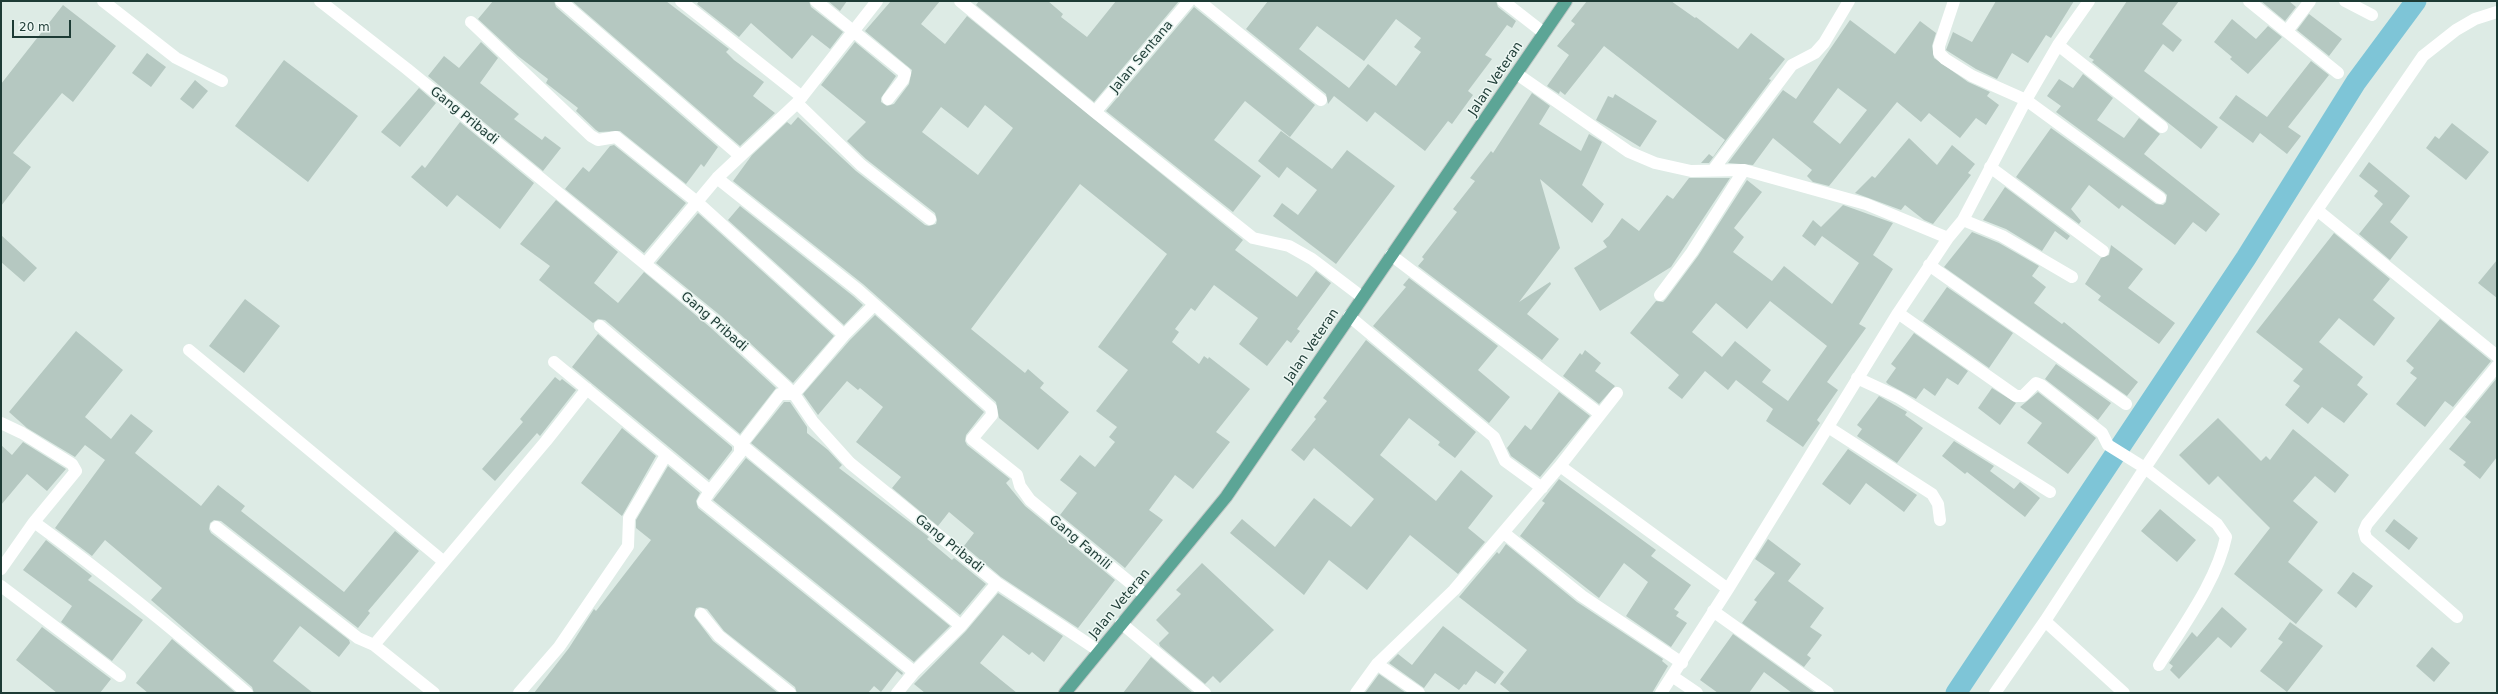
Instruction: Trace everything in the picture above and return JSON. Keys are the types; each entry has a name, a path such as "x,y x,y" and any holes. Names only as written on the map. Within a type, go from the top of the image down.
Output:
{"main road":[{"name":"Jalan Veteran","path":"1065,693 1226,497 1391,254 1517,74 1566,1"}],"street":[{"path":"102,1 176,58 222,81"},
{"name":"Gang Pribadi","path":"320,1 407,69 716,322 794,394 813,422 850,463 997,583 1099,651"},
{"path":"561,1 739,155"},
{"path":"680,1 799,100 861,165 930,219"},
{"path":"816,1 905,73 905,77 888,99"},
{"path":"645,264 717,178 739,155 799,100 877,1"},
{"path":"960,1 1095,112 1253,238 1289,246 1312,259 1362,297"},
{"name":"Jalan Sentana","path":"1095,112 1189,1"},
{"path":"1199,1 1321,100"},
{"path":"1503,1 1544,33"},
{"path":"1713,170 1792,65 1815,53 1824,43 1849,1"},
{"path":"1954,1 1939,46 1940,53 1972,76 2026,100 2160,198"},
{"path":"1661,693 1682,663 1898,313 1929,265 1963,220 2026,100 2058,45 2089,1"},
{"path":"2249,1 2287,30 2338,73"},
{"path":"2287,30 2310,1"},
{"path":"2345,1 2372,15"},
{"path":"1995,693 2046,621 2141,466 2423,56 2456,30 2475,19 2497,12"},
{"path":"471,22 591,136 598,140 616,137 697,202 844,335"},
{"path":"2058,45 2162,127"},
{"path":"1517,74 1629,152 1655,163 1691,171 1744,170 1866,204 1948,238"},
{"path":"1990,167 2103,251"},
{"path":"1660,296 1692,252 1744,170"},
{"path":"717,178 836,272 874,305 844,335 794,394 780,394 740,446 740,453 703,502 914,672"},
{"path":"2317,210 2388,265 2497,356"},
{"path":"1963,220 2027,249 2072,277"},
{"path":"1391,254 1600,414"},
{"path":"1929,265 2126,404"},
{"name":"Gang Famili","path":"874,305 993,410 992,415 972,439 1017,475 1020,486 1030,500 1051,519 1145,595"},
{"path":"1898,313 2016,396 2023,396 2036,383 2041,385 2102,433 2108,445 2141,466 2217,524 2226,537 2223,552 2205,587 2159,665"},
{"path":"1349,316 1494,437 1505,461 1542,488"},
{"path":"600,326 740,446 817,506 961,626"},
{"path":"189,350 443,561"},
{"path":"554,362 710,491"},
{"path":"2457,617 2366,538 2364,531 2367,524 2497,366"},
{"path":"1857,378 1898,397 2050,492"},
{"path":"374,644 546,441 587,389"},
{"path":"1356,693 1377,664 1454,590 1504,533 1560,466 1617,393"},
{"path":"1,423 22,433 72,464 76,470 72,478 34,522 1,569"},
{"path":"1828,427 1932,494 1938,504 1940,520"},
{"path":"519,693 559,647 628,546 629,518 666,455"},
{"path":"1560,466 1728,589"},
{"path":"34,522 96,567 158,616 247,693"},
{"path":"216,527 358,638 374,644 434,693"},
{"path":"1504,533 1582,596 1682,663"},
{"path":"897,693 914,672 961,626 997,583"},
{"path":"1,586 120,676"},
{"path":"1713,611 1828,693"},
{"path":"701,614 719,636 790,693"},
{"path":"2046,621 2124,693"},
{"path":"1122,623 1205,693"},
{"path":"1377,664 1419,693"},
{"path":"1672,676 1697,693"}],"building":[{"path":"493,1 554,1 556,7 718,147 704,167 701,164 686,184 620,131 599,132 596,130 576,111 578,108 546,83 548,79 518,56 478,19"},
{"path":"572,1 666,1 729,49 726,52 734,60 764,82 753,96 775,113 740,146"},
{"path":"699,1 809,1 811,7 843,32 830,49 812,35 792,59 751,23 739,37 697,4"},
{"path":"828,1 847,1 840,11"},
{"path":"891,1 940,1 921,24 945,44 967,16 1243,240 1235,250 1297,297 1316,271 1331,283 1297,329 1300,331 1291,343 1287,340 1267,366 1239,344 1258,318 1214,285 1195,311 1191,308 1175,329 1179,332 1172,342 1199,364 1204,356 1208,359 1209,357 1250,389 1216,432 1230,442 1193,489 1175,475 1149,510 1163,520 1125,568 1060,515 1077,493 1060,480 1080,455 1095,467 1115,442 1109,437 1117,427 1096,411 1128,370 1098,347 1167,254 1080,184 971,329 1025,373 1028,369 1044,383 1040,388 1069,412 1038,450 999,418 996,402 863,284 733,181 752,155 787,122 791,125 798,117 856,171 925,225 929,226 936,224 937,220 935,213 866,159 847,141 866,122 821,85 855,42 896,76 881,98 881,102 887,106 894,104 909,84 912,70 865,31","holes":["985,105 1013,128 978,175 922,132 941,107 968,128"]},
{"path":"979,1 1048,1 1063,14 1061,17 1087,37 1116,1 1179,1 1094,102 976,5"},
{"path":"1268,1 1496,1 1498,7 1516,21 1512,28 1507,25 1485,55 1492,59 1468,91 1473,95 1452,124 1448,121 1425,151 1375,112 1367,122 1334,96 1328,104 1326,94 1246,29","holes":["1396,19 1421,38 1414,47 1421,52 1396,86 1368,64 1349,88 1299,49 1317,26 1364,61"]},
{"path":"1587,1 1671,1 1695,18 1696,17 1738,49 1751,33 1785,59 1709,163 1701,163 1709,154 1713,157 1725,140 1604,46 1565,95 1560,91 1559,94 1547,86 1569,55 1557,46 1575,24 1571,21"},
{"path":"1996,1 2074,1 2051,38 2046,35 2028,63 2012,53 1997,79 1976,69 1946,50 1953,32 1972,42"},
{"path":"2127,1 2179,1 2162,24 2182,40 2173,52 2163,44 2144,71 2218,127 2201,149 2092,62 2094,60 2089,57"},
{"path":"2261,1 2289,1 2296,7 2285,21"},
{"path":"63,5 116,46 73,102 62,93 13,153 31,167 1,206 1,84"},
{"path":"1194,7 1315,105 1290,137 1245,101 1214,140 1261,176 1233,212 1106,111"},
{"path":"2309,14 2342,39 2329,56 2297,30"},
{"path":"2232,19 2256,39 2268,26 2282,37 2248,74 2230,59 2232,57 2214,42"},
{"path":"1850,20 1895,54 1920,21 1936,33 1932,46 1934,58 1968,82 1990,92 1987,96 1999,105 1986,125 1976,118 1960,138 1929,113 1921,122 1897,102 1829,186 1813,182 1807,176 1812,170 1773,138 1753,165 1728,163 1783,90 1796,99","holes":["1838,88 1867,110 1840,144 1813,122"]},
{"path":"481,42 498,58 480,83 519,114 514,119 542,140 545,136 561,148 543,171 428,76 444,56 459,68"},
{"path":"147,53 166,67 151,87 132,73"},
{"path":"284,60 358,116 308,182 235,126"},
{"path":"2311,61 2329,75 2288,127 2301,136 2287,154 2260,133 2253,143 2219,118 2236,95 2267,117"},
{"path":"2083,74 2113,98 2097,120 2124,138 2139,118 2160,134 2144,154 2220,214 2206,232 2193,222 2175,245 2122,205 2119,209 2089,185 2071,209 2081,221 2079,224 2016,177 2051,128 2156,204 2163,205 2166,202 2167,195 2164,192 2056,112 2061,106 2047,96 2059,79 2073,88"},
{"path":"195,80 208,91 193,109 180,99"},
{"path":"419,88 436,103 400,147 381,132"},
{"path":"1532,93 1550,106 1539,124 1581,151 1589,134 1602,142 1582,185 1604,204 1592,223 1540,179 1560,248 1519,302 1550,282 1551,284 1527,314 1559,339 1542,360 1418,266 1424,259 1422,257 1457,212 1453,209 1475,181 1470,178 1491,151 1493,153"},
{"path":"1615,94 1657,121 1640,147 1596,120 1608,96 1613,98"},
{"path":"460,122 534,183 500,229 457,195 447,207 411,177 422,165 425,168"},
{"path":"2452,123 2489,152 2466,180 2426,148 2435,136 2439,139"},
{"path":"1281,131 1332,169 1347,150 1395,186 1336,264 1273,216 1282,203 1298,215 1317,190 1287,167 1279,178 1258,161"},
{"path":"1909,138 1937,165 1952,145 1975,164 1968,173 1971,175 1933,224 1924,220 1905,205 1901,210 1855,193 1872,176 1875,178"},
{"path":"614,145 686,203 644,253 565,189 583,167 589,172 610,146"},
{"path":"2369,162 2410,196 2390,222 2408,237 2390,260 2359,234 2383,204 2374,196 2378,191 2359,176"},
{"path":"1689,178 1730,178 1671,267 1600,311 1574,268 1607,247 1603,241 1609,236 1622,218 1639,231 1667,195 1673,199"},
{"path":"1747,180 1762,192 1734,228 1744,237 1733,252 1772,281 1784,266 1832,304 1859,263 1822,236 1815,246 1802,236 1813,220 1821,227 1843,205 1893,223 1873,255 1893,269 1859,324 1866,328 1827,382 1838,390 1817,420 1820,423 1803,447 1766,421 1773,409 1736,380 1728,390 1705,371 1682,399 1668,388 1679,375 1630,333 1656,301 1663,302 1666,299 1698,256","holes":["1770,301 1827,346 1788,401 1762,382 1771,370 1735,341 1722,357 1692,332 1716,303 1747,329"]},
{"path":"2005,187 2070,236 2067,240 2055,231 2042,251 2006,229 1983,220"},
{"path":"556,200 618,252 594,283 618,303 644,272 711,328 776,388 740,434 605,320 598,319 593,323 539,280 550,266 520,244"},
{"path":"740,206 863,305 844,325 728,220"},
{"path":"698,213 834,336 793,383 721,316 656,263"},
{"path":"1972,232 1999,243 2039,266 2032,276 2046,287 2034,303 2062,324 2064,322 2138,382 2127,396 1944,267"},
{"path":"2334,233 2390,279 2373,300 2395,318 2374,346 2339,318 2319,342 2363,377 2357,385 2368,394 2344,423 2322,407 2308,424 2285,405 2300,386 2293,381 2303,369 2256,332"},
{"path":"1,235 37,268 24,282 1,262"},
{"path":"2111,245 2143,269 2128,288 2175,323 2159,344 2098,300 2101,296 2085,284 2101,258 2109,255"},
{"path":"2497,260 2497,298 2478,283"},
{"path":"1409,278 1498,346 1478,370 1510,397 1489,423 1373,326 1406,287 1403,285"},
{"path":"1947,287 2013,333 1989,368 1923,321"},
{"path":"245,299 280,326 244,373 209,346"},
{"path":"875,315 984,412 966,435 965,441 967,445 1010,479 1006,483 1025,506 1115,580 1078,628 1001,577 964,546 974,533 949,512 938,526 892,488 901,477 856,442 883,407 860,388 858,390 847,381 818,415 803,394 850,340"},
{"path":"2440,319 2491,361 2453,407 2445,401 2425,427 2396,404 2417,378 2410,373 2414,368 2406,361"},
{"path":"76,331 123,370 85,417 111,439 131,414 153,431 135,453 201,506 218,485 245,506 241,511 344,592 395,531 419,551 368,611 370,613 358,628 221,521 214,520 210,523 209,529 211,533 349,640 350,643 339,657 300,626 273,661 313,693 254,693 252,687 151,600 162,588 105,540 92,556 55,528 105,460 85,445 75,457 27,428 9,412"},
{"path":"1914,333 1968,371 1958,385 1947,378 1935,396 1924,388 1916,399 1886,382 1896,368 1891,364"},
{"path":"598,334 732,447 732,450 709,480 572,367"},
{"path":"1366,340 1476,432 1455,458 1438,445 1440,442 1409,418 1380,455 1436,501 1461,470 1493,496 1468,528 1485,542 1458,574 1410,535 1367,590 1329,560 1304,595 1230,533 1242,519 1275,547 1314,498 1351,527 1374,499 1314,448 1304,461 1291,450 1316,419 1314,417 1327,401 1323,398"},
{"path":"1585,350 1601,363 1595,371 1615,386 1599,404 1563,376 1580,353 1582,355"},
{"path":"2056,364 2111,403 2098,420 2045,379"},
{"path":"555,377 560,381 562,379 576,390 540,436 537,433 495,481 482,469 523,422 520,419"},
{"path":"2497,378 2497,457 2480,479 2463,465 2466,462 2449,449 2471,422 2465,417"},
{"path":"1992,388 2016,403 2000,425 1978,408"},
{"path":"1559,392 1590,416 1540,477 1511,456 1507,448 1525,425 1531,430"},
{"path":"2038,392 2096,438 2068,474 2027,443 2042,423 2020,407"},
{"path":"1879,396 1907,412 1905,415 1923,428 1897,463 1857,436 1862,429 1857,425"},
{"path":"784,402 790,402 807,427 807,433 828,450 842,465 839,468 929,537 927,539 952,560 954,558 986,584 960,615 751,443"},
{"path":"2218,418 2261,461 2266,456 2270,460 2293,429 2349,475 2335,493 2315,476 2293,501 2318,522 2288,562 2323,590 2296,624 2234,574 2270,528 2218,476 2209,485 2179,455"},
{"path":"622,428 656,456 622,516 581,483"},
{"path":"1954,441 1994,466 1990,471 2014,489 2020,482 2040,498 2025,517 1967,472 1965,474 1942,456"},
{"path":"23,442 66,469 47,491 27,474 1,505 1,445 12,455"},
{"path":"1848,449 1917,495 1904,512 1866,483 1850,505 1822,484"},
{"path":"746,458 950,626 914,662 713,500"},
{"path":"668,466 700,493 696,501 698,508 903,673 902,675 897,671 881,692 874,686 868,693 797,693 795,687 724,631 707,609 700,607 696,608 694,616 713,641 778,693 534,693 569,648 594,609 596,611 651,540 636,528 636,520"},
{"path":"1559,479 1656,550 1651,556 1691,585 1674,609 1679,612 1676,616 1687,623 1671,647 1626,616 1648,582 1624,563 1599,598 1520,536 1545,503 1542,501"},
{"path":"2160,509 2196,540 2177,562 2141,531"},
{"path":"2394,519 2418,538 2409,550 2385,531"},
{"path":"1768,539 1801,564 1788,581 1824,608 1810,627 1822,635 1807,655 1811,658 1804,667 1742,623 1757,602 1754,600 1775,573 1755,559"},
{"path":"46,540 92,576 88,580 143,620 112,661 61,622 72,606 23,570"},
{"path":"1506,544 1577,602 1663,659 1662,661 1668,666 1652,693 1511,693 1500,684 1527,650 1459,597 1497,552 1499,554"},
{"path":"1202,563 1274,630 1220,683 1213,676 1205,684 1160,646 1159,643 1169,633 1156,620 1181,594 1176,590"},
{"path":"2353,572 2373,586 2356,608 2337,593"},
{"path":"998,593 1063,636 1044,662 1032,652 1029,655 1003,635 980,663 1017,693 925,693 914,684 966,631"},
{"path":"2222,607 2247,629 2231,648 2218,637 2179,679 2170,670 2173,666 2169,663 2192,632 2197,637"},
{"path":"2290,622 2323,646 2287,692 2260,671 2283,642 2278,639"},
{"path":"1443,626 1504,672 1495,684 1476,671 1466,685 1464,684 1459,690 1435,673 1424,688 1389,663 1398,654 1412,665"},
{"path":"42,627 111,679 100,693 57,693 16,660"},
{"path":"1733,634 1815,693 1792,693 1764,672 1749,693 1718,693 1700,680"},
{"path":"172,639 236,693 148,693 136,683"},
{"path":"2432,647 2450,663 2434,682 2416,666"},
{"path":"1151,657 1193,693 1123,693"},
{"path":"1379,674 1406,693 1365,693"}],"waterway":[{"path":"1956,693 2246,258 2356,82 2416,1"}]}
